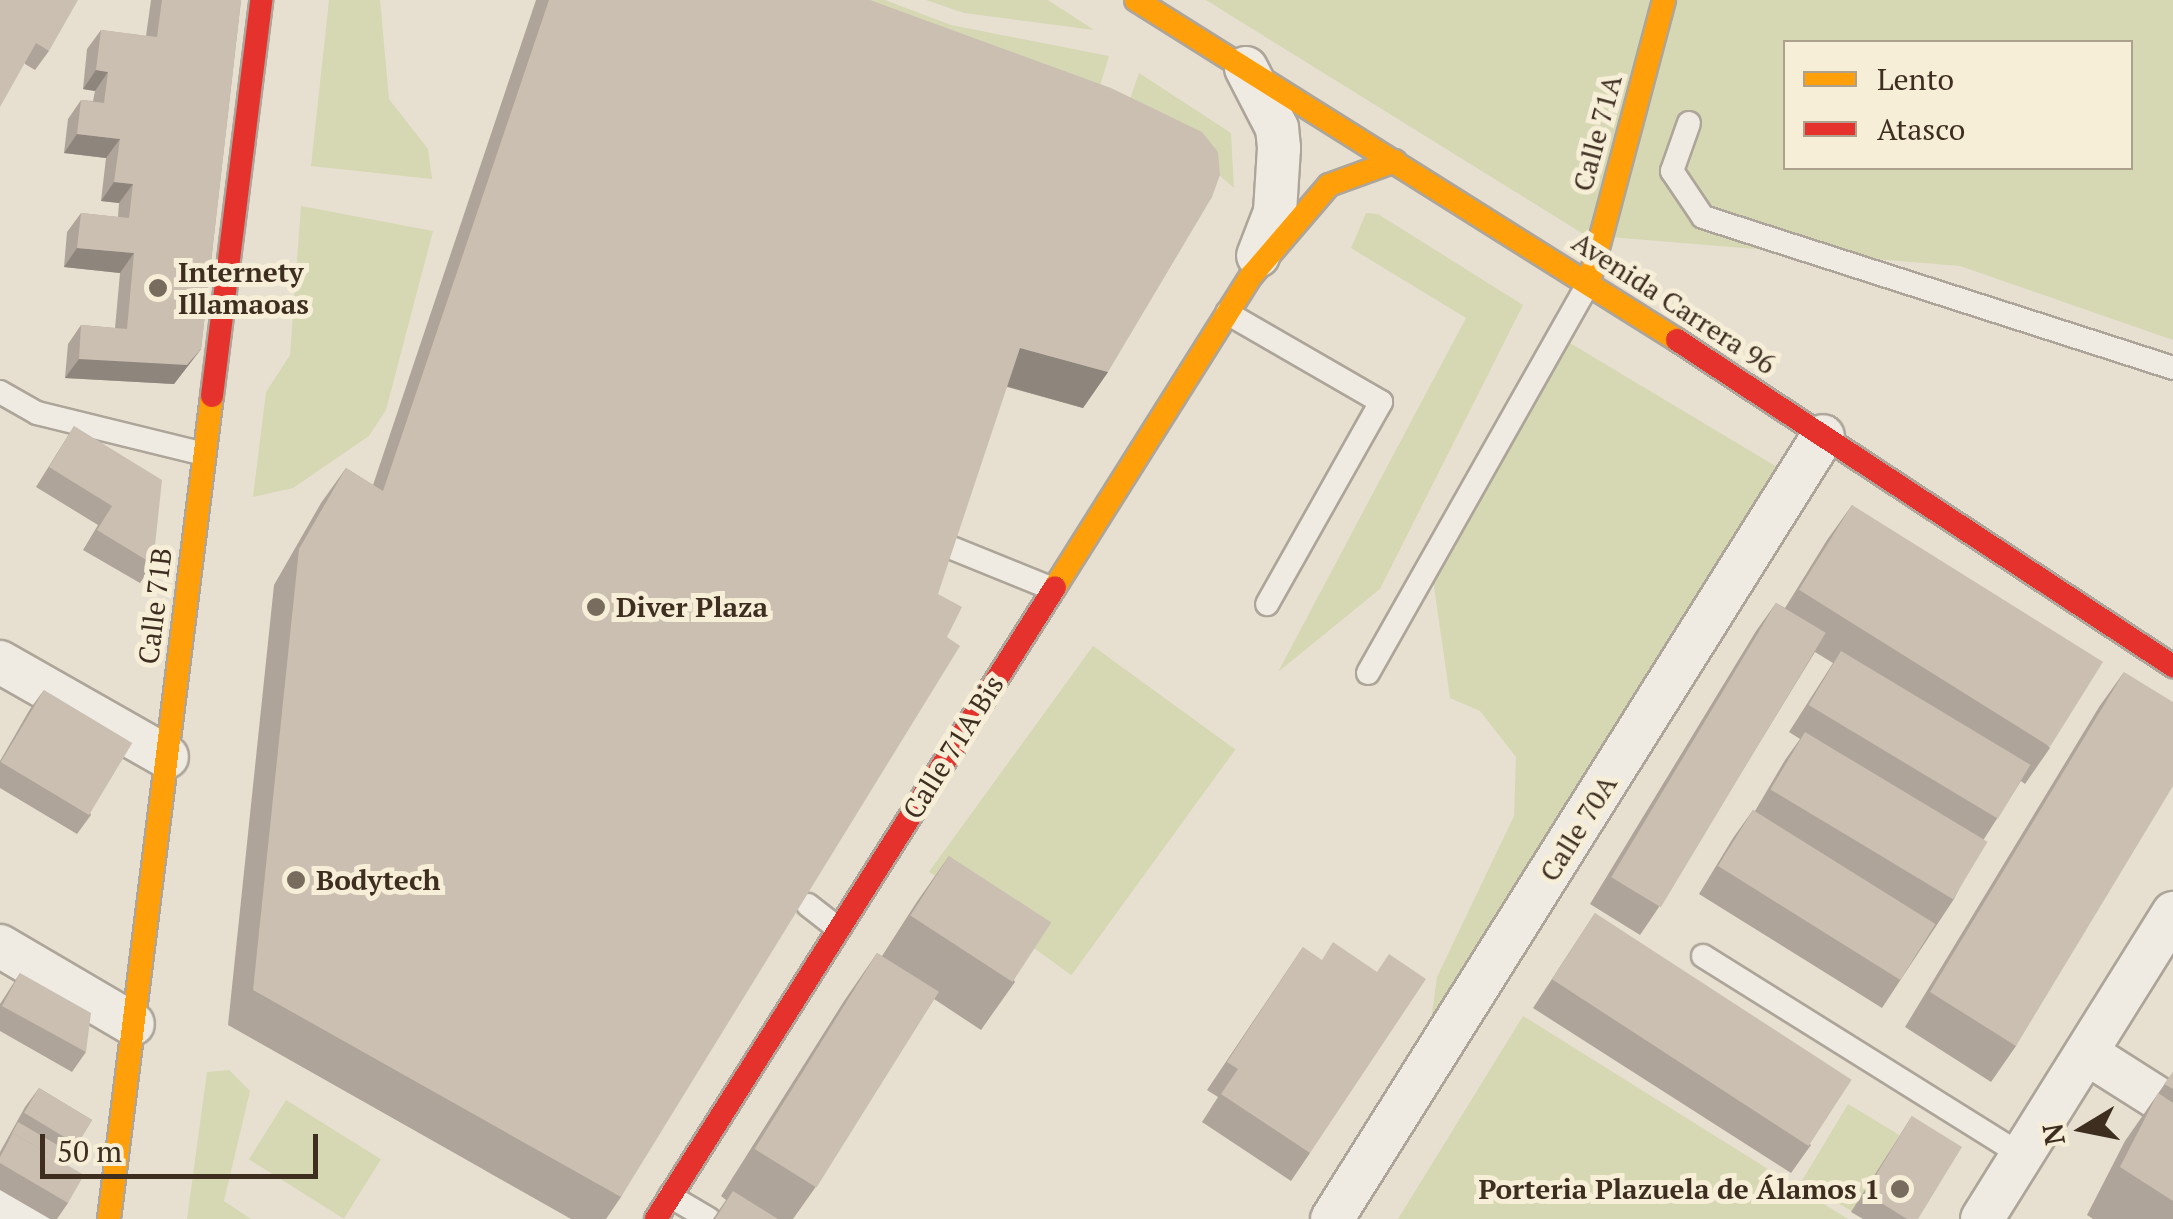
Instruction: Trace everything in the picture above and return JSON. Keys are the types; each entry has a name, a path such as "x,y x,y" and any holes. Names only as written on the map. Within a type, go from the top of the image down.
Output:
{"street":[{"name":"Calle 71B","path":"109,1219 261,0"},
{"name":"Avenida Carrera 96","path":"1136,0 1589,282 2173,666"},
{"name":"Calle 71A","path":"1589,282 1664,0"},
{"name":"Calle 71A Bis","path":"1246,68 1277,128 1279,148 1275,212 1251,276"},
{"name":"Calle 71A Bis","path":"656,1219 1251,276 1329,186 1352,171 1395,161"},
{"name":"Calle 70A","path":"1332,1219 1823,436"},
{"path":"0,662 166,758"},
{"path":"1982,1219 2173,913"},
{"path":"0,946 133,1024"},
{"path":"2088,1054 2173,1108"},
{"path":"0,1200 32,1219"}],"lane":[{"path":"1689,123 1672,170 1703,217 2173,368"},
{"path":"1368,673 1589,282"},
{"path":"1227,313 1381,402 1266,604"},
{"path":"0,392 37,413 204,454"},
{"path":"942,544 1053,589"},
{"path":"808,905 839,929"},
{"path":"1703,956 2022,1155"},
{"path":"670,1196 709,1219"}],"green space":[{"path":"329,0 380,0 389,99 428,149 432,179 311,166"},
{"path":"770,0 885,0 951,25 1109,56 1094,106"},
{"path":"926,0 1048,0 1094,30 964,13"},
{"path":"1206,0 2173,0 2173,340 1960,266 1585,235"},
{"path":"1139,73 1231,133 1234,188 1205,163 1122,122"},
{"path":"301,206 433,231 386,410 369,436 293,488 253,497 266,392 290,355"},
{"path":"1366,213 1378,214 1523,305 1380,589 1278,672 1466,318 1351,248"},
{"path":"1570,343 1792,476 1428,1041 1437,977 1514,816 1516,757 1480,711 1450,698 1433,580"},
{"path":"1093,646 1235,749 1071,975 929,872"},
{"path":"1523,1016 1848,1219 1398,1219"},
{"path":"229,1070 250,1091 224,1201 251,1219 187,1219 207,1072"},
{"path":"286,1100 381,1159 344,1219 249,1159"},
{"path":"1848,1104 1899,1135 1853,1212 1802,1181"}],"building":[{"path":"0,0 78,0 49,51 36,43 0,107"},
{"path":"162,0 241,0 201,349 187,365 79,359 81,325 127,329 134,253 77,248 81,213 129,218 133,184 114,182 120,139 77,134 81,100 104,103 108,72 96,70 101,30 157,37"},
{"name":"Diver Plaza","path":"549,0 870,0 1111,88 1202,132 1218,152 1220,175 1212,197 1108,372 1020,348 938,594 962,607 947,637 960,646 621,1197 253,990 299,549 346,468 383,491"},
{"path":"74,426 162,480 153,564 97,530 112,506 49,467"},
{"path":"1852,505 2103,662 2050,747 1799,590"},
{"path":"1776,603 1826,633 1661,907 1611,877"},
{"path":"1841,651 2030,765 1998,819 1809,705"},
{"path":"2124,672 2173,702 2173,786 2016,1046 1930,992"},
{"path":"44,690 132,743 89,815 1,762"},
{"path":"1805,732 1988,842 1953,899 1770,789"},
{"path":"1753,810 1935,924 1900,980 1718,866"},
{"path":"949,856 1051,922 1013,982 910,916"},
{"path":"1595,913 1852,1080 1809,1146 1552,979"},
{"path":"1333,942 1377,972 1389,954 1426,979 1310,1153 1221,1094 1238,1069 1227,1062 1303,947 1322,960"},
{"path":"877,953 939,992 816,1188 755,1149"},
{"path":"20,973 91,1013 86,1052 2,1006"},
{"path":"2173,1072 2173,1089 2164,1084"},
{"path":"39,1088 92,1120 77,1145 24,1113"},
{"path":"2158,1093 2173,1103 2173,1201 2120,1167"},
{"name":"Porteria Plazuela de Álamos 1","path":"1912,1116 1962,1147 1918,1219 1907,1219 1865,1193"},
{"path":"18,1122 71,1153 65,1164 13,1133 7,1143"},
{"path":"13,1133 84,1175 68,1203 0,1163"},
{"path":"733,1191 778,1219 715,1219"}],"traffic: slow":[{"path":"1136,0 1677,340"},
{"path":"1589,282 1664,0"},
{"path":"1055,587 1251,276 1329,185 1395,161"},
{"path":"109,1219 212,396"}],"traffic: jam":[{"path":"212,396 261,0"},
{"path":"1677,340 2173,666"},
{"path":"656,1219 1055,587"}],"place":[{"name":"Internety Illamaoas","path":"158,288"},
{"name":"Diver Plaza","path":"596,607"},
{"name":"Bodytech","path":"296,880"},
{"name":"Porteria Plazuela de Álamos 1","path":"1900,1189"}]}
